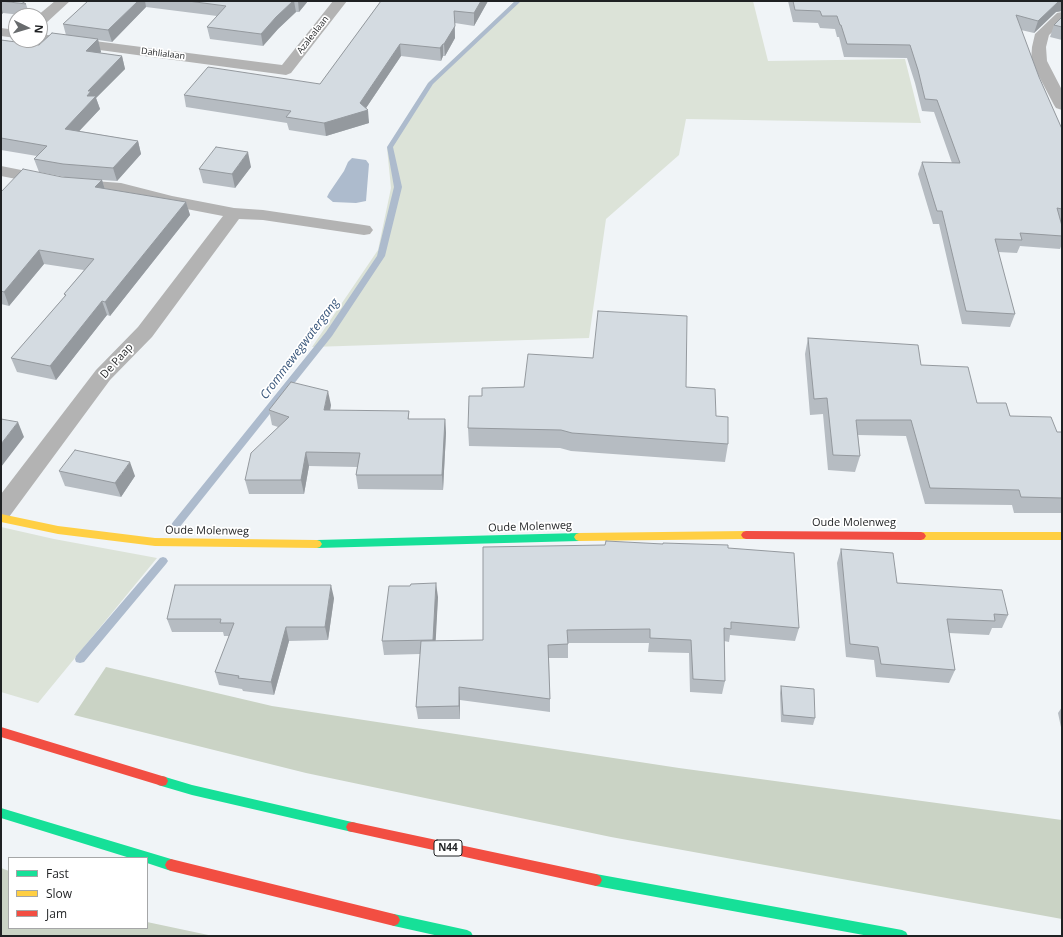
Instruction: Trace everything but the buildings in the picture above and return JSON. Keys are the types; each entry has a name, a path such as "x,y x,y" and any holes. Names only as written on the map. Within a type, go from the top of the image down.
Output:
{"main road":[{"name":"Oude Molenweg","path":"1,518 58,530 155,542 308,544 668,535 1062,536"},
{"name":"N44","path":"1,732 192,790 374,833 616,884 902,936"},
{"path":"1,813 144,857"},
{"path":"148,858 360,912 467,936"}],"street":[{"path":"48,14 63,1"},
{"name":"Azalealaan","path":"286,70 340,1"},
{"path":"1062,16 1042,34 1039,47 1039,61 1062,105"},
{"name":"Dahlialaan","path":"48,39 286,70"},
{"path":"2,173 67,184 121,188 171,201 208,206 234,213 263,215 364,230"},
{"name":"De Paap","path":"1,511 104,375 122,354 145,332 234,213"}],"shaded area":[{"path":"515,1 753,1 768,61 905,59 921,123 686,119 679,155 606,219 589,338 312,347 378,250 391,188 387,148 429,82"},
{"path":"1,527 54,539 157,558 38,703 1,692"}],"green space":[{"path":"106,667 272,706 679,768 1062,820 1062,919 611,837 306,773 74,715"},
{"path":"1,868 8,871 8,929 148,929 148,922 213,936 1,936"}],"water":[{"path":"352,158 366,160 369,164 366,201 356,203 333,202 327,197 344,171 348,162"}],"waterway":[{"name":"Crommewegwatergang","path":"176,525 329,334 381,256 398,187 390,147 431,83 518,1"},
{"name":"Crommewegwatergang","path":"80,659 163,561"}],"traffic: fast":[{"path":"317,544 579,537"},
{"path":"162,781 192,790 352,827"},
{"path":"1,813 145,857"},
{"path":"148,858 171,865"},
{"path":"596,880 902,936"},
{"path":"394,920 467,936"}],"traffic: slow":[{"path":"1,518 58,530 155,542 317,544"},
{"path":"579,537 746,535"},
{"path":"921,536 1062,536"}],"traffic: jam":[{"path":"746,535 921,536"},
{"path":"1,732 162,781"},
{"path":"352,827 596,880"},
{"path":"171,865 394,920"}]}
